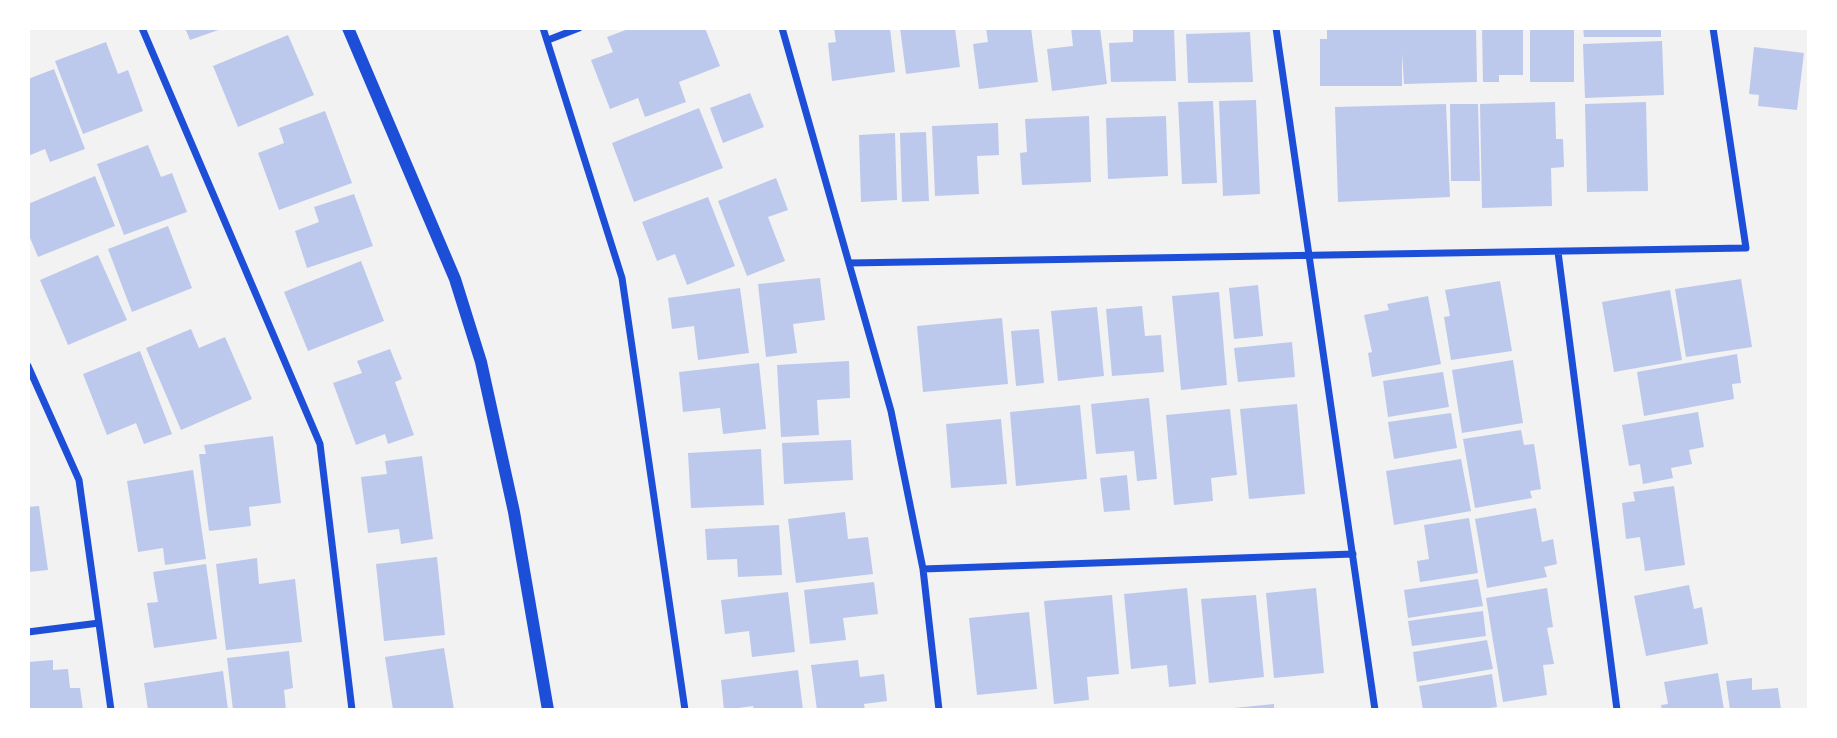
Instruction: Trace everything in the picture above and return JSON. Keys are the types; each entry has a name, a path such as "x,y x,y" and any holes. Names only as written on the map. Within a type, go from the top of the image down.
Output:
{"street":[{"path":"142,28 320,444 352,710"},
{"path":"348,28 456,279 481,362 514,512 548,710"},
{"path":"543,28 622,278 685,710"},
{"path":"548,40 579,28"},
{"path":"782,28 891,411 923,569 939,710"},
{"path":"1276,28 1375,710"},
{"path":"849,263 1746,248 1713,28"},
{"path":"1558,252 1617,710"},
{"path":"28,366 79,480 111,710"},
{"path":"923,569 1353,554"},
{"path":"28,632 99,623"}],"building":[{"path":"185,28 224,28 190,40"},
{"path":"631,28 705,28 720,66 679,82 686,102 645,117 638,98 610,109 591,60 613,52 607,37"},
{"path":"834,28 890,28 895,72 832,81 828,43 836,42"},
{"path":"900,28 955,28 960,67 906,74"},
{"path":"986,28 1031,28 1038,82 979,89 973,44 988,42"},
{"path":"1071,28 1100,28 1107,84 1052,91 1047,49 1073,46"},
{"path":"1133,28 1174,28 1176,81 1111,82 1109,43 1133,42"},
{"path":"1327,28 1476,28 1477,82 1404,84 1402,53 1402,86 1320,86 1320,39 1327,39"},
{"path":"1482,28 1523,28 1523,75 1499,75 1499,82 1483,82"},
{"path":"1530,28 1574,28 1574,82 1530,82"},
{"path":"1583,28 1661,28 1661,37 1584,37"},
{"path":"1250,32 1253,82 1188,83 1186,34"},
{"path":"288,35 314,95 238,127 213,66"},
{"path":"1662,41 1664,95 1585,98 1583,44"},
{"path":"106,42 118,74 128,70 143,111 83,134 55,61"},
{"path":"1754,47 1804,53 1797,110 1758,106 1759,95 1749,94"},
{"path":"54,69 85,149 50,162 45,149 28,156 28,79"},
{"path":"750,93 764,127 723,143 710,108"},
{"path":"1256,100 1260,194 1223,196 1219,101"},
{"path":"1213,101 1217,183 1182,184 1178,102"},
{"path":"1555,102 1556,139 1563,139 1564,167 1551,168 1552,206 1482,208 1480,104"},
{"path":"1646,102 1648,191 1587,192 1585,104"},
{"path":"1446,104 1450,197 1338,202 1335,107"},
{"path":"1450,104 1478,104 1480,181 1451,181"},
{"path":"699,108 723,168 634,202 612,143"},
{"path":"325,111 352,183 279,210 258,153 284,143 279,128"},
{"path":"1089,116 1091,182 1022,185 1020,153 1027,152 1025,119"},
{"path":"1166,116 1168,176 1108,179 1106,118"},
{"path":"998,123 999,155 977,156 979,194 935,196 932,126"},
{"path":"926,132 929,201 902,202 900,133"},
{"path":"895,133 897,200 861,202 859,135"},
{"path":"148,145 161,177 172,173 187,212 124,235 97,164"},
{"path":"95,176 115,226 38,257 28,233 28,204"},
{"path":"776,178 788,210 768,217 785,261 747,276 718,201"},
{"path":"354,194 373,246 307,268 295,231 319,222 314,207"},
{"path":"708,197 735,266 687,285 675,254 657,261 642,222"},
{"path":"168,226 192,288 132,312 108,249"},
{"path":"98,255 127,320 68,345 40,280"},
{"path":"361,261 384,321 308,351 284,292"},
{"path":"820,278 825,320 793,324 797,353 766,357 758,284"},
{"path":"1741,279 1752,347 1686,357 1675,289"},
{"path":"1500,281 1512,351 1451,360 1444,317 1450,316 1445,290"},
{"path":"1258,285 1263,336 1234,339 1229,288"},
{"path":"740,288 749,353 698,360 694,326 672,329 668,298"},
{"path":"1670,290 1682,360 1614,372 1602,302"},
{"path":"1219,292 1227,385 1181,390 1172,296"},
{"path":"1428,296 1441,364 1372,377 1368,353 1372,352 1364,315 1389,310 1387,304"},
{"path":"1142,306 1145,336 1161,335 1164,372 1112,376 1106,309"},
{"path":"1097,307 1104,376 1058,381 1051,311"},
{"path":"1002,318 1008,384 923,392 917,326"},
{"path":"191,329 199,348 225,337 252,399 181,430 146,348"},
{"path":"1039,329 1044,383 1016,386 1011,331"},
{"path":"1292,342 1295,377 1238,382 1234,348"},
{"path":"390,349 402,379 395,382 414,435 388,444 385,434 356,445 333,383 362,373 357,361"},
{"path":"140,351 172,434 144,444 136,423 107,435 83,374"},
{"path":"1737,354 1741,383 1732,384 1734,399 1644,416 1637,372"},
{"path":"1513,360 1523,423 1462,433 1452,370"},
{"path":"849,361 850,398 817,400 819,435 781,437 777,365"},
{"path":"759,363 766,429 723,434 720,408 683,412 679,372"},
{"path":"1443,372 1449,407 1388,417 1383,381"},
{"path":"1149,398 1157,479 1137,481 1134,451 1096,454 1091,404"},
{"path":"1297,404 1305,494 1249,499 1240,409"},
{"path":"1080,405 1087,479 1016,486 1010,412"},
{"path":"1230,409 1237,475 1211,478 1213,501 1174,505 1166,415"},
{"path":"1698,412 1704,447 1689,450 1692,464 1671,468 1673,478 1643,484 1640,464 1629,466 1622,425"},
{"path":"1451,413 1457,448 1394,459 1388,422"},
{"path":"1001,419 1007,484 951,488 946,424"},
{"path":"1521,430 1524,445 1534,444 1541,489 1530,491 1532,498 1475,508 1463,439"},
{"path":"273,436 281,503 249,507 251,526 209,531 199,454 206,454 204,445"},
{"path":"851,440 853,480 784,484 782,443"},
{"path":"761,449 764,505 691,508 688,453"},
{"path":"422,456 433,539 401,544 399,529 368,533 361,477 387,474 385,461"},
{"path":"1461,459 1471,511 1394,525 1386,471"},
{"path":"193,470 206,559 165,565 163,548 138,552 127,481"},
{"path":"1127,475 1130,510 1104,512 1100,478"},
{"path":"1674,486 1685,565 1645,571 1640,537 1626,539 1622,503 1635,501 1633,492"},
{"path":"39,506 48,570 28,572 28,507"},
{"path":"1536,508 1542,542 1553,539 1557,564 1544,567 1547,577 1487,588 1475,519"},
{"path":"845,512 848,539 868,537 873,574 796,583 788,519"},
{"path":"1469,518 1478,573 1420,582 1417,561 1429,559 1424,525"},
{"path":"779,525 782,575 738,577 737,559 707,560 705,529"},
{"path":"437,557 445,635 384,641 376,564"},
{"path":"257,558 259,584 295,579 302,642 226,650 216,564"},
{"path":"206,564 217,639 154,648 147,603 158,602 153,572"},
{"path":"1478,579 1483,606 1408,618 1404,590"},
{"path":"874,582 878,614 843,618 846,640 810,644 804,590"},
{"path":"1689,585 1694,609 1702,607 1708,644 1646,656 1634,596"},
{"path":"1187,588 1196,684 1169,687 1167,665 1131,669 1124,594"},
{"path":"1316,588 1324,673 1274,678 1266,593"},
{"path":"1547,588 1553,627 1547,628 1554,664 1543,665 1547,695 1503,702 1486,598"},
{"path":"788,592 795,652 752,657 749,631 725,634 721,600"},
{"path":"1112,595 1119,674 1087,677 1089,700 1054,704 1044,601"},
{"path":"1256,595 1264,677 1209,683 1201,599"},
{"path":"1483,611 1486,636 1412,646 1408,621"},
{"path":"1029,612 1037,689 977,695 969,618"},
{"path":"1487,640 1493,669 1417,682 1413,652"},
{"path":"444,648 454,710 393,710 385,657"},
{"path":"289,651 293,688 284,690 286,710 233,710 227,658"},
{"path":"53,660 53,670 68,669 70,688 80,688 83,710 28,710 28,662"},
{"path":"858,660 860,677 884,674 887,701 864,704 865,710 817,710 811,665"},
{"path":"798,670 803,710 754,710 753,706 724,710 721,680"},
{"path":"223,671 228,710 148,710 144,683"},
{"path":"1718,673 1724,710 1662,710 1661,705 1668,704 1664,682"},
{"path":"1492,674 1497,707 1476,710 1423,710 1419,686"},
{"path":"1752,678 1752,690 1778,688 1781,710 1730,710 1726,681"},
{"path":"1274,704 1274,710 1234,710 1234,708"}]}
